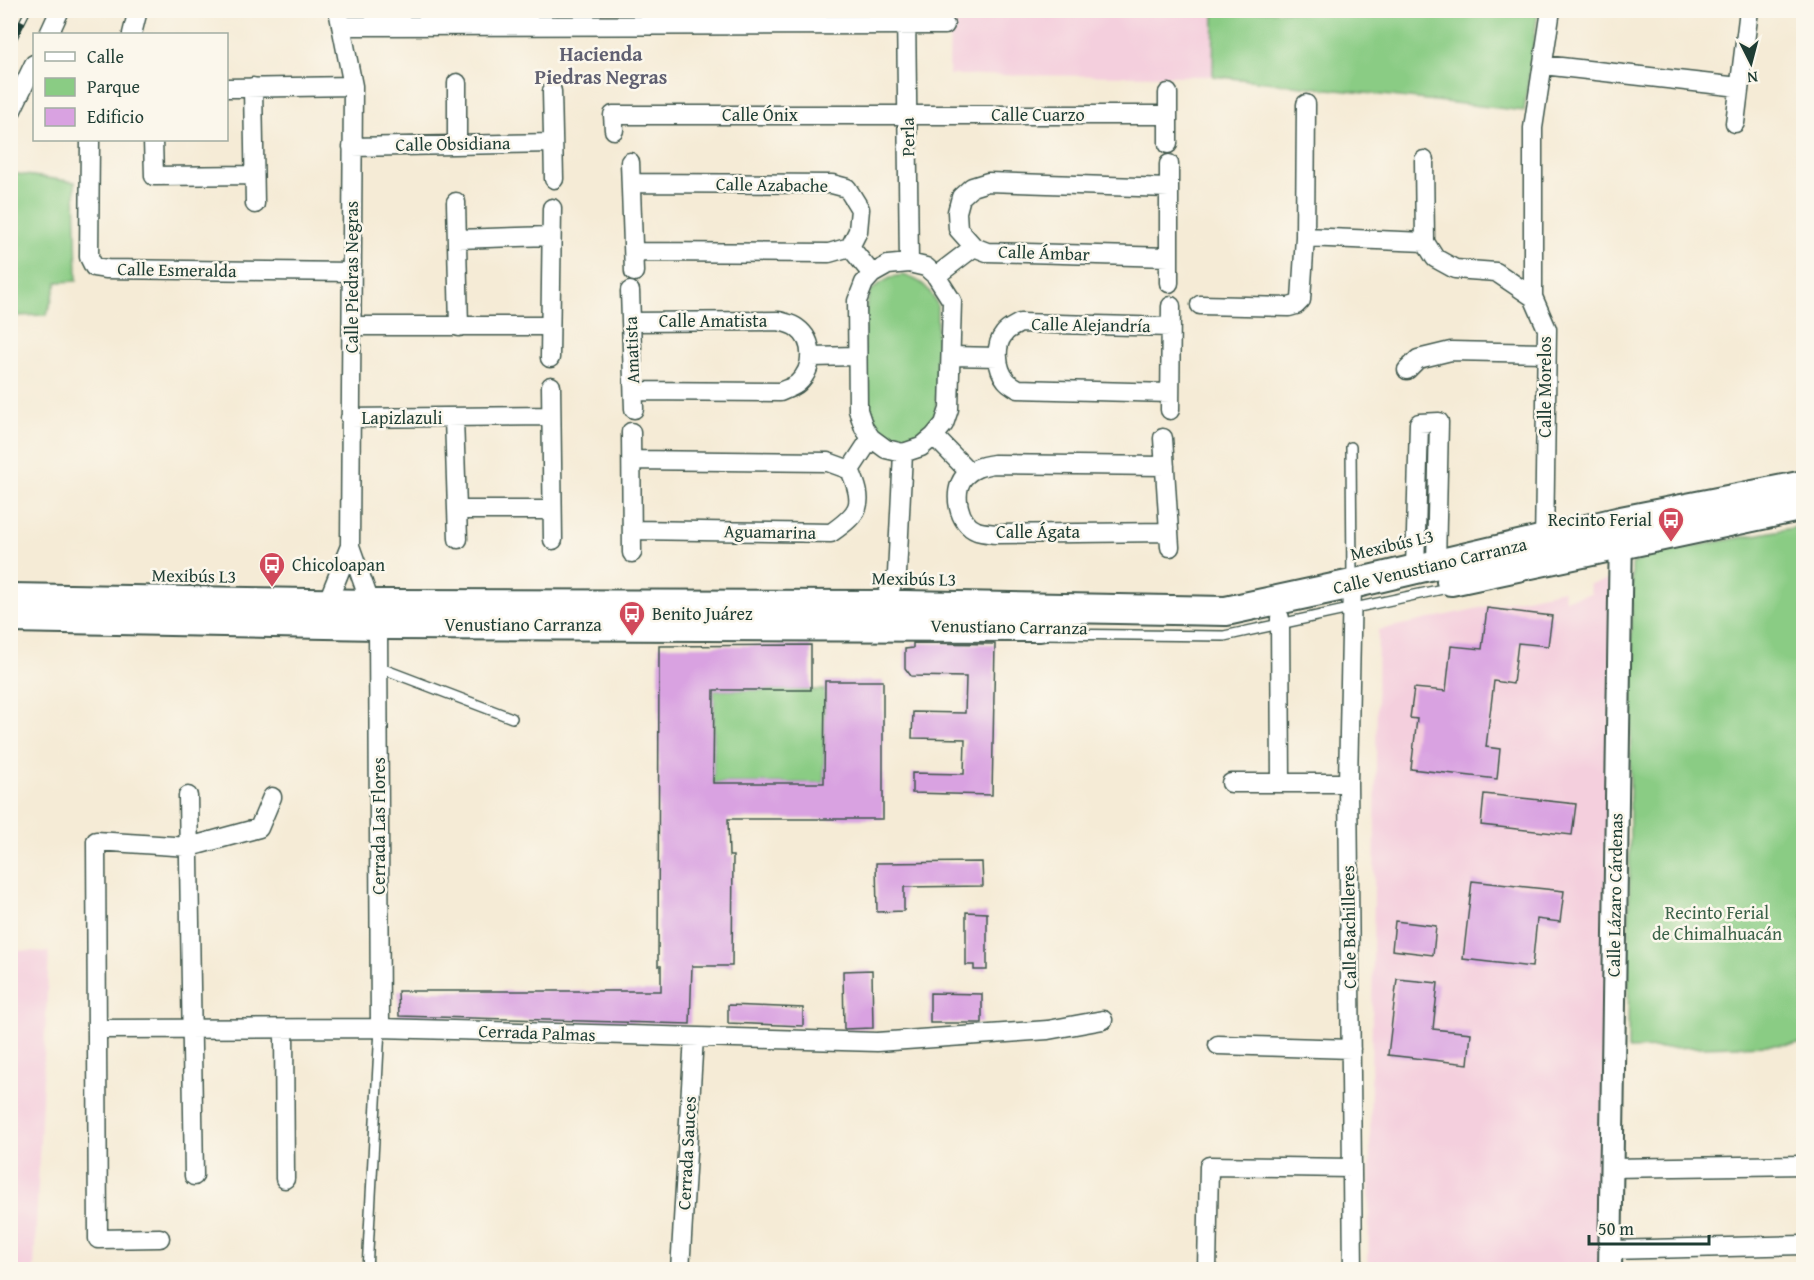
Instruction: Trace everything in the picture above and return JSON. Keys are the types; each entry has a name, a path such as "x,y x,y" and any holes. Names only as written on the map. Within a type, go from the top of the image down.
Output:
{"main road":[{"name":"Calle Venustiano Carranza","path":"1621,538 1803,485"},
{"name":"Calle Venustiano Carranza","path":"1203,623 1230,628 1280,621 1352,585 1426,559 1548,535 1621,538 1803,506"},
{"name":"Calle Venustiano Carranza","path":"1203,623 1226,611 1352,585 1548,535"},
{"name":"Venustiano Carranza","path":"10,598 327,607 374,613 893,606 1203,623"},
{"name":"Venustiano Carranza","path":"10,618 327,607"}],"street":[{"path":"49,33 60,10"},
{"path":"132,33 138,10"},
{"name":"Calle Morelos","path":"1548,535 1547,329 1533,297 1533,128 1551,10"},
{"path":"1735,123 1749,10"},
{"path":"340,18 906,18 945,25"},
{"name":"Calle Piedras Negras","path":"340,18 352,86 350,546 374,613"},
{"name":"Perla","path":"906,18 909,263"},
{"path":"1543,64 1739,87"},
{"path":"10,114 33,66"},
{"path":"457,83 457,144"},
{"path":"228,88 352,86"},
{"path":"253,87 255,204"},
{"path":"552,91 554,179"},
{"path":"1168,93 1168,144"},
{"path":"1200,305 1289,307 1301,300 1305,237 1306,104"},
{"name":"Calle Cuarzo","path":"908,114 1168,115"},
{"name":"Calle Ónix","path":"613,122 908,114"},
{"name":"Calle Esmeralda","path":"90,141 89,257 94,267 352,272"},
{"path":"153,141 154,176 254,175"},
{"name":"Calle Obsidiana","path":"352,147 553,142"},
{"path":"1424,160 1425,242 1435,258 1455,269 1496,272 1533,297"},
{"path":"630,162 634,272"},
{"path":"1169,164 1169,283"},
{"name":"Calle Ámbar","path":"1169,188 988,182 972,187 961,197 957,212 958,228 974,247 987,252 1169,256"},
{"name":"Calle Azabache","path":"632,183 832,184 848,188 860,209 858,231 850,247"},
{"path":"456,202 459,327"},
{"path":"550,358 552,208"},
{"path":"458,239 551,236"},
{"path":"1305,237 1425,242"},
{"path":"634,252 829,253 850,247 872,274"},
{"path":"936,276 974,247"},
{"path":"909,263 926,267 936,276 952,301 951,356 949,410 944,424 921,447 903,453 886,449 871,438 864,428 858,410 856,301 872,274 888,265 909,263"},
{"name":"Amatista","path":"630,291 634,400 780,392 797,384 806,372 812,357"},
{"path":"951,356 998,357 1001,373 1007,382 1018,389 1170,401 1171,306"},
{"name":"Calle Amatista","path":"630,322 779,321 796,327 806,337 812,357"},
{"name":"Calle Alejandría","path":"998,357 998,344 1004,333 1020,323 1171,327"},
{"path":"352,326 550,326"},
{"path":"1407,369 1418,358 1451,351 1546,353"},
{"path":"812,357 857,356"},
{"path":"551,386 553,540"},
{"name":"Lapizlazuli","path":"350,418 551,416"},
{"name":"Lapizlazuli","path":"454,418 458,539"},
{"path":"1439,422 1437,525 1426,559 1416,525 1419,423 1439,422"},
{"path":"632,432 632,553"},
{"path":"934,436 969,472 994,464 1165,466 1163,438"},
{"path":"632,460 828,462 850,470 871,438"},
{"path":"893,606 897,574 903,453"},
{"name":"Calle Ágata","path":"969,472 962,480 958,497 959,510 965,522 976,531 996,534 1170,539 1165,466"},
{"name":"Aguamarina","path":"632,530 831,532 855,514 860,496 850,470"},
{"path":"458,510 552,510"},
{"path":"1416,525 1437,525"},
{"name":"Calle Lázaro Cárdenas","path":"1610,1260 1621,538"},
{"name":"Calle Piedras Negras","path":"327,607 350,546"},
{"path":"893,606 897,574"},
{"name":"Calle Bachilleres","path":"1352,585 1348,783 1353,1269"},
{"name":"Cerrada Las Flores","path":"374,613 378,667 380,1028"},
{"path":"1280,621 1281,783"},
{"path":"1231,783 1348,783"},
{"path":"188,796 194,1176"},
{"path":"160,1238 98,1239 96,841 189,848 259,828 272,797"},
{"name":"Cerrada Palmas","path":"97,1029 380,1028 877,1042 1047,1030 1103,1020"},
{"path":"284,1029 285,1179"},
{"name":"Cerrada Sauces","path":"680,1269 694,1037"},
{"path":"1218,1045 1351,1049"},
{"path":"1611,1168 1803,1165"},
{"path":"1207,1269 1209,1166 1352,1168"},
{"path":"1610,1260 1803,1245"}],"lane":[{"path":"1351,447 1352,585 1621,538 1803,513"},
{"path":"1548,535 1803,477"},
{"name":"Mexibús L3","path":"10,590 327,607"},
{"path":"374,613 438,594"},
{"path":"10,625 177,629 374,613 862,632 1224,636 1280,621"},
{"path":"378,667 512,718"},
{"path":"367,1269 380,1028"}],"shaded area":[{"path":"605,10 605,14 539,14 532,11"},
{"path":"950,11 1214,11 1213,76 949,75"},
{"path":"1612,579 1602,1269 1368,1270 1378,630 1563,590 1565,599 1591,594 1589,584"},
{"path":"11,950 49,952 34,1269 11,1269"}],"green space":[{"path":"1214,11 1538,11 1524,111 1213,76"},
{"path":"11,173 75,182 77,281 57,282 47,315 11,316"},
{"path":"903,275 924,285 937,304 936,417 931,429 919,438 905,445 896,445 872,431 863,411 865,311 870,292 892,277"},
{"name":"Recinto Ferial de Chimalhuacán","path":"1803,526 1803,1044 1628,1049 1632,564 1652,554"},
{"path":"714,690 825,690 824,783 713,783"}],"building":[{"path":"1487,608 1552,616 1548,646 1518,643 1513,684 1494,681 1486,747 1500,749 1497,779 1411,769 1417,719 1410,718 1414,688 1446,691 1451,646 1482,649"},
{"path":"913,643 995,644 992,795 912,793 912,773 964,774 965,739 912,738 913,712 965,713 966,677 911,676 905,668 905,649 913,648"},
{"path":"811,645 811,690 714,690 713,783 824,783 825,681 883,681 883,819 728,819 729,856 733,856 732,966 692,966 690,1024 399,1016 398,991 661,991 661,966 658,966 659,646"},
{"path":"1484,794 1576,804 1572,835 1481,825"},
{"path":"982,862 983,886 904,887 904,911 877,912 876,863"},
{"path":"1472,881 1564,891 1560,922 1537,919 1532,967 1463,959"},
{"path":"966,912 987,913 987,970 974,970 974,965 966,965"},
{"path":"1395,921 1436,926 1433,955 1392,950"},
{"path":"872,970 873,1028 844,1029 843,971"},
{"path":"1397,979 1438,983 1433,1029 1471,1033 1468,1064 1388,1055"},
{"path":"930,993 982,994 982,1023 930,1023"},
{"path":"728,1005 803,1008 803,1026 728,1023"}],"railway":[{"path":"10,46 28,10"}],"place":[{"name":"Recinto Ferial","path":"1671,543"},
{"name":"Chicoloapan","path":"272,588"},
{"name":"Benito Juárez","path":"632,637"}],"district":[{"name":"Hacienda Piedras Negras","path":"601,66"}]}
